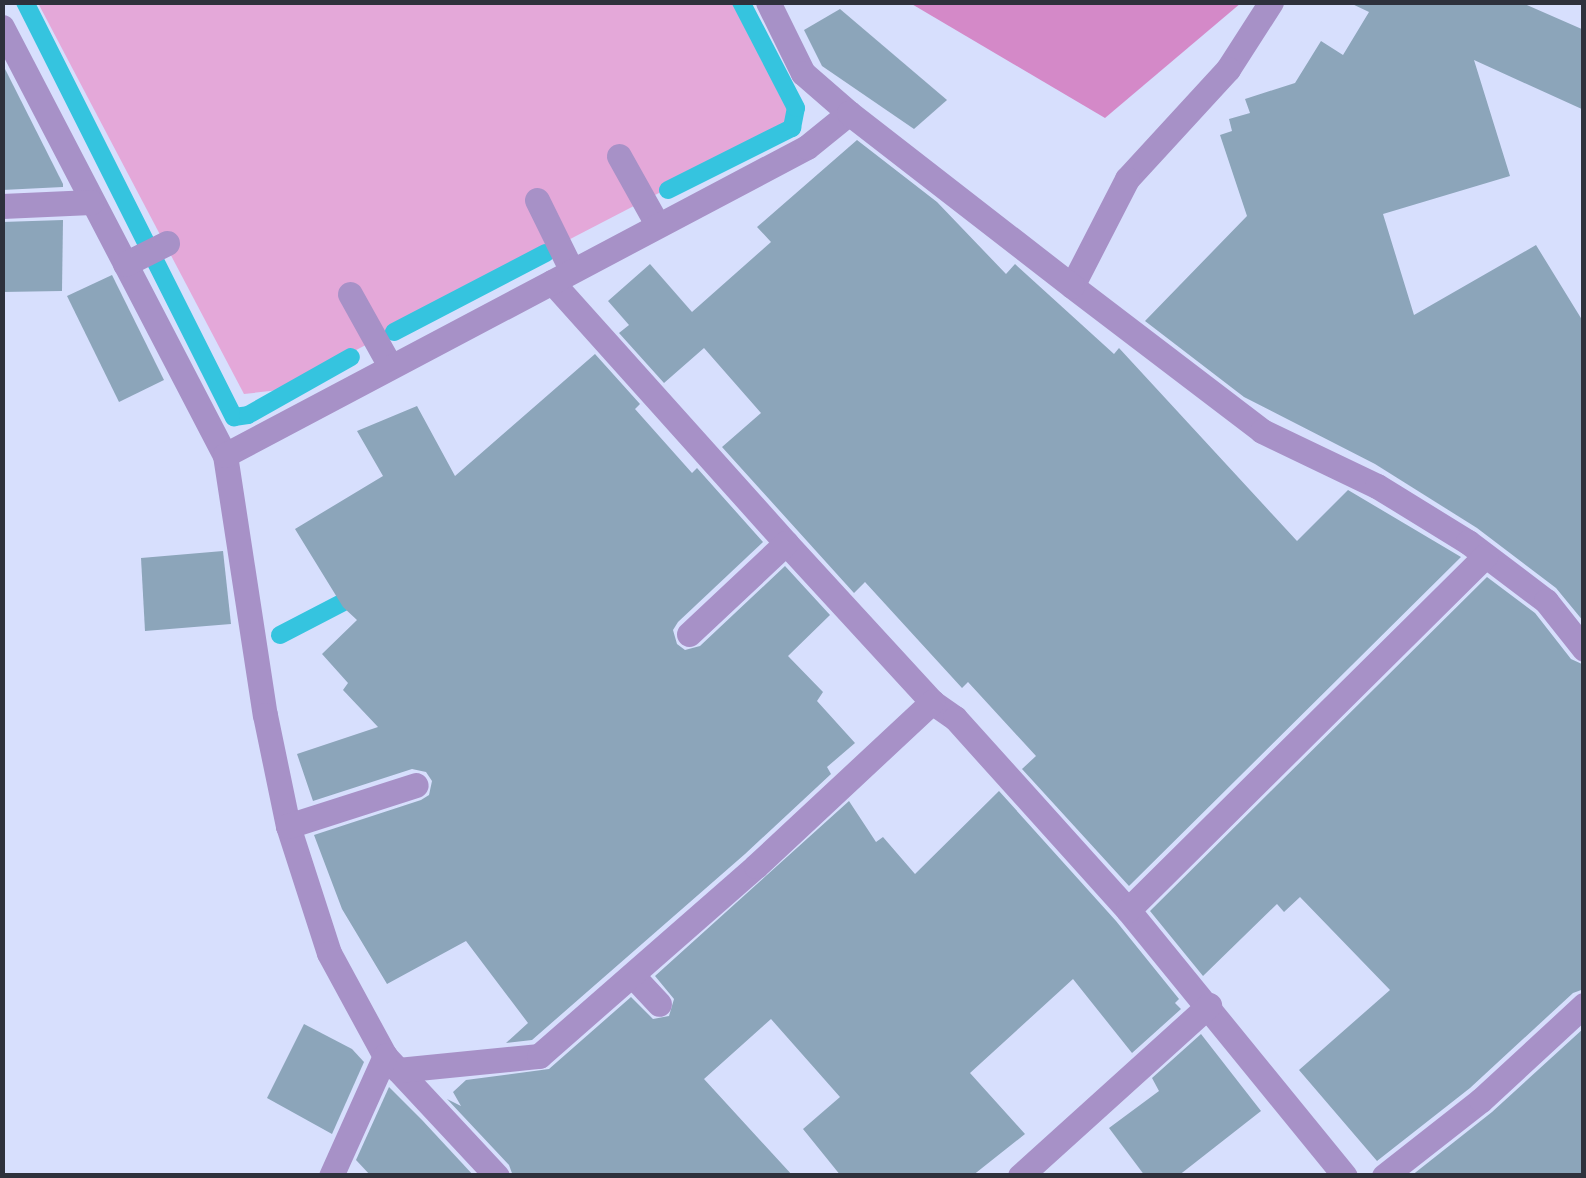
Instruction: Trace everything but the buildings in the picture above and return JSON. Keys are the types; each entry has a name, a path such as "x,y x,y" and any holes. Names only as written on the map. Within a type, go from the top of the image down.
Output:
{"street":[{"path":"768,2 804,73 849,113 1262,432 1376,486 1485,556 1546,601 1584,649"},
{"path":"1072,286 1127,180 1228,69 1271,2"},
{"path":"2,27 224,455 288,826 330,953 391,1063 497,1176"},
{"path":"224,455 807,148 849,113"},
{"path":"619,156 658,224"},
{"path":"537,200 561,275 786,544 932,702 955,718 1128,910 1345,1176"},
{"path":"2,206 91,202"},
{"path":"125,264 167,243"},
{"path":"350,294 390,366"},
{"path":"688,634 786,544"},
{"path":"1128,910 1485,556"},
{"path":"391,1063 538,1056 736,884 932,702"},
{"path":"288,826 416,784"},
{"path":"633,976 659,1004"},
{"path":"1020,1176 1209,1005"},
{"path":"1384,1176 1481,1100 1584,1005"},
{"path":"331,1176 391,1063"}],"shaded area":[{"path":"38,3 732,3 794,123 279,390 244,394"},
{"path":"910,3 1241,3 1105,118"}],"waterway":[{"path":"25,2 234,417 248,415 351,357"},
{"path":"668,190 792,128 796,108 741,2"},
{"path":"394,332 546,253"},
{"path":"280,635 359,594"}]}
